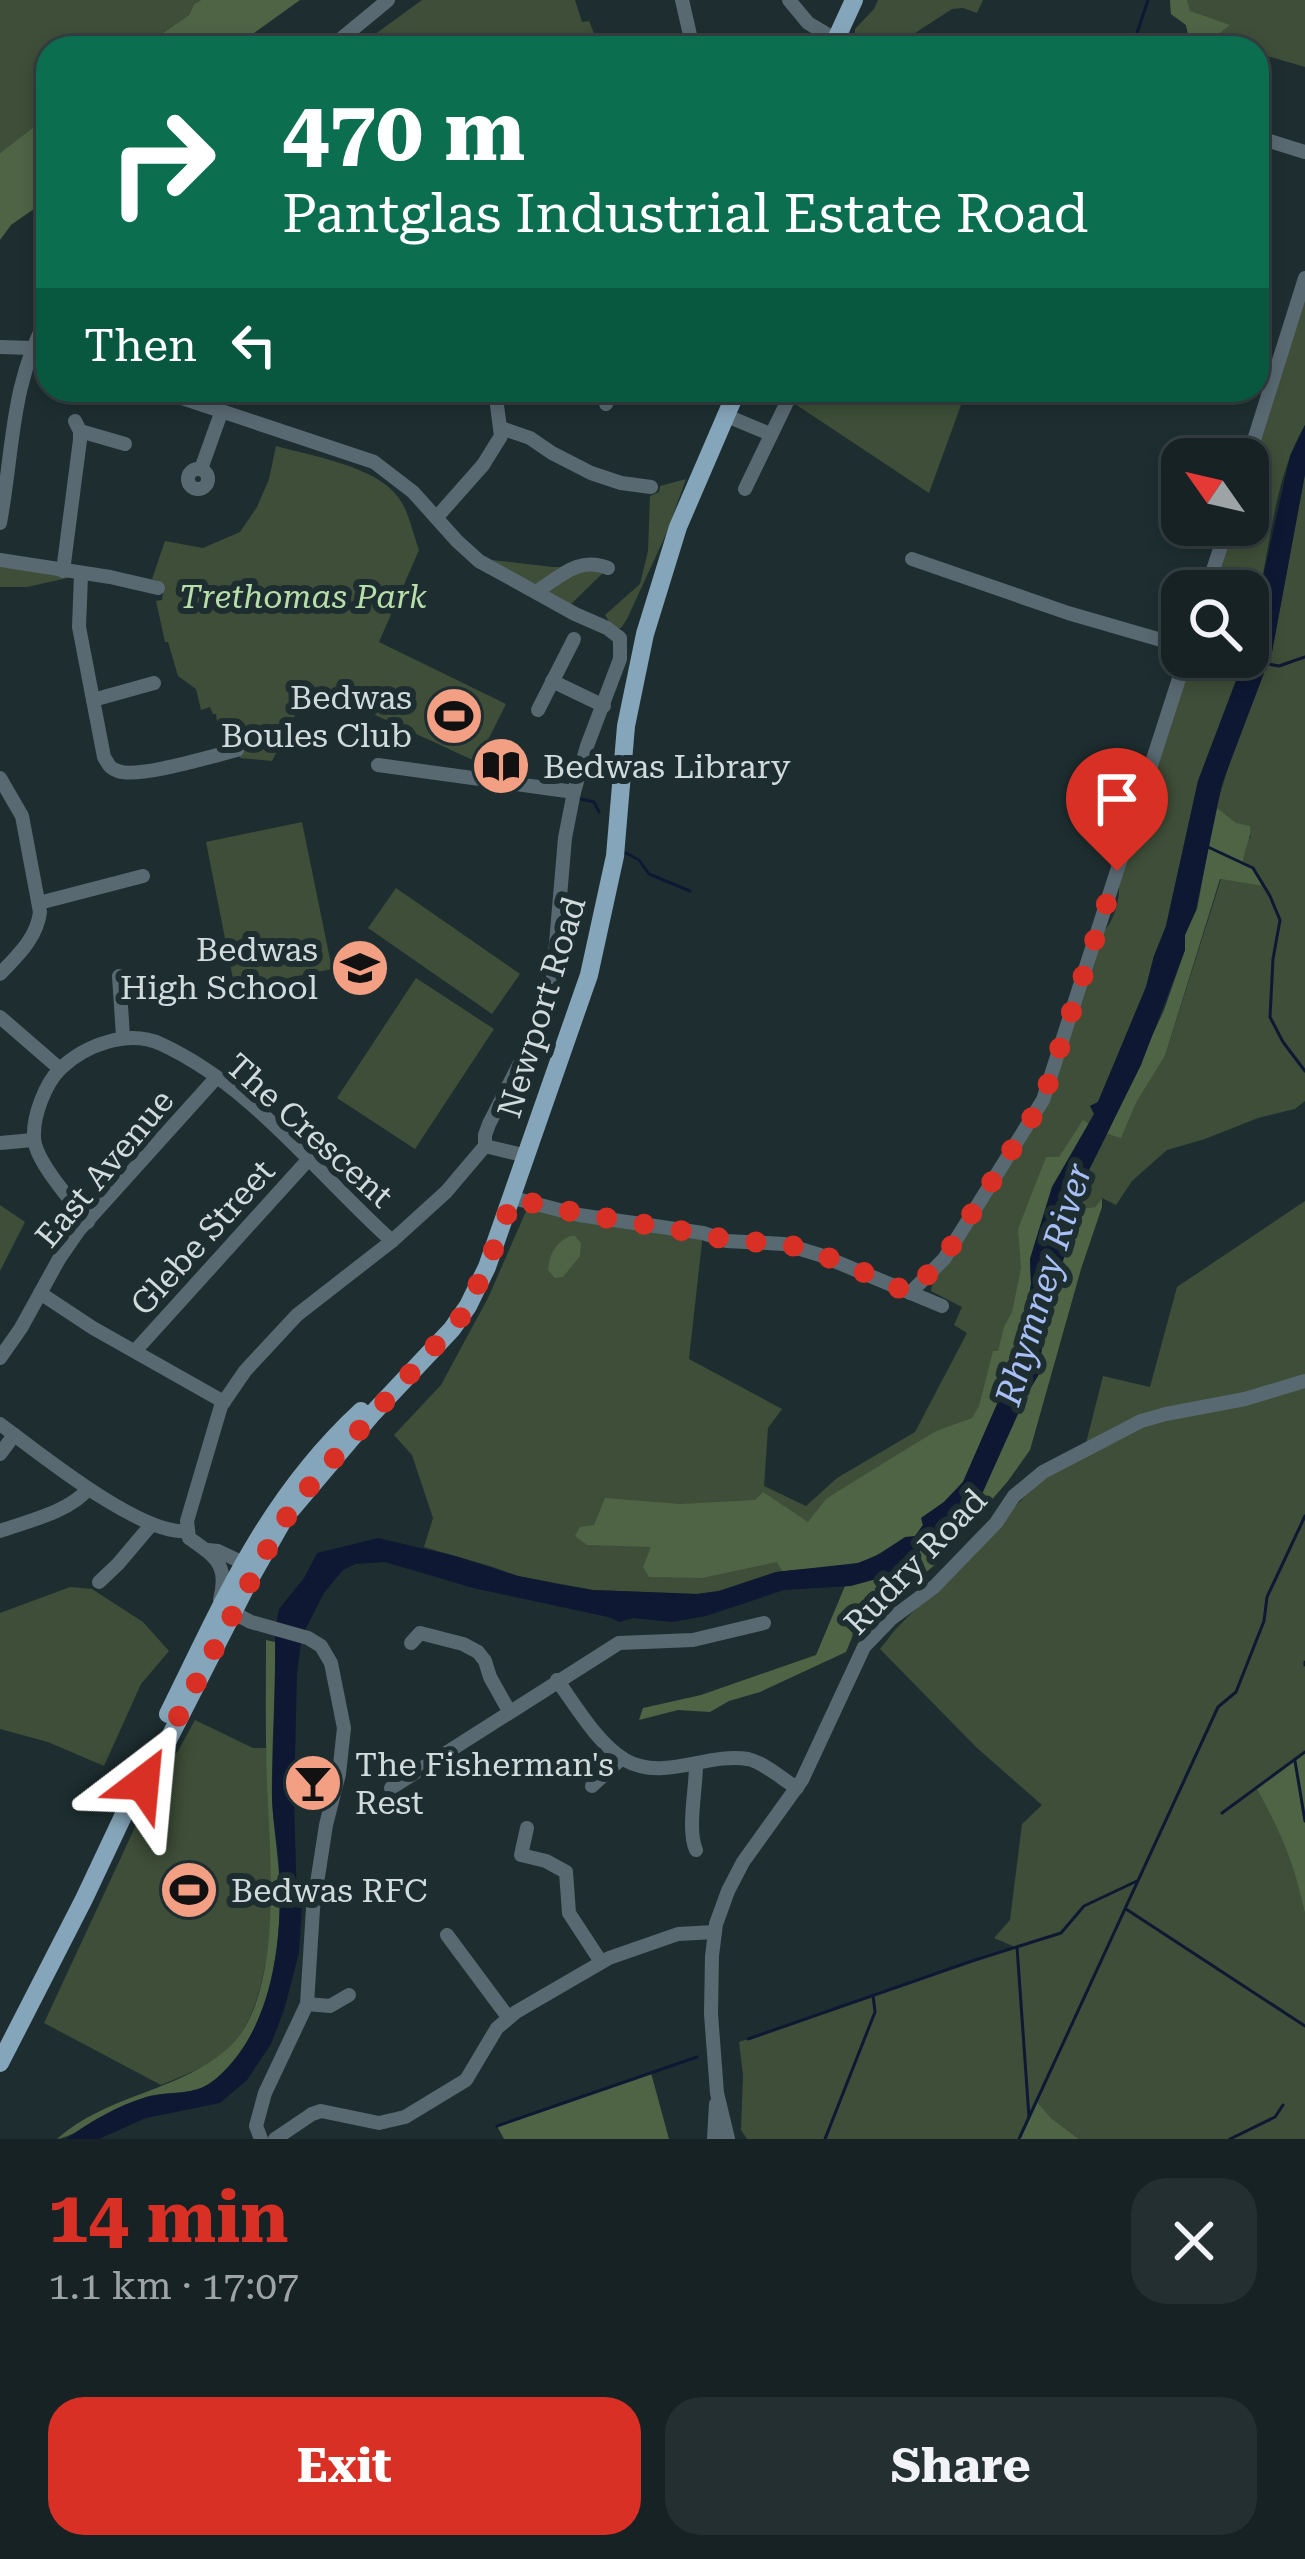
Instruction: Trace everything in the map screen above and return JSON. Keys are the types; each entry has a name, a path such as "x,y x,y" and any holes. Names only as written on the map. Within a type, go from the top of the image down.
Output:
{"main road":[{"path":"837,36 854,0"},
{"name":"Newport Road","path":"0,2063 8,2028 130,1804 152,1747 249,1565 303,1494 452,1329 495,1248 589,975 615,856 626,726 645,634 678,527 732,402"}],"street":[{"path":"344,36 388,0"},
{"path":"682,0 690,36"},
{"path":"789,0 825,36"},
{"path":"1269,141 1305,152"},
{"path":"1269,392 1305,278"},
{"path":"0,520 12,425 36,339"},
{"path":"0,347 36,350"},
{"path":"191,402 374,462 395,476 479,561 536,592 577,566 593,562 608,568"},
{"path":"436,517 483,465 501,436 497,402"},
{"path":"745,489 787,402"},
{"path":"1255,438 1266,402"},
{"path":"201,470 221,413"},
{"path":"727,416 770,434"},
{"path":"63,571 78,426 125,444"},
{"path":"501,428 530,438 591,472 651,487"},
{"path":"912,559 1161,640"},
{"path":"0,560 158,588"},
{"path":"82,575 79,627 104,757 115,770 141,772 237,750"},
{"name":"Newport Road","path":"186,1531 224,1402 245,1371 297,1315 392,1241 455,1184 485,1146 484,1135 526,1051 553,978 565,838 574,792 621,649 620,638 607,628 536,592"},
{"path":"538,710 574,639"},
{"path":"910,1293 944,1258 1043,1100 1179,678"},
{"path":"552,681 604,706"},
{"path":"93,700 154,683"},
{"path":"378,765 574,792"},
{"path":"0,974 38,925 39,903 22,816 3,789"},
{"path":"39,903 143,876"},
{"path":"88,1222 42,1160 33,1140 48,1085 60,1069 124,1036 119,976"},
{"path":"0,1017 60,1069"},
{"name":"The Crescent","path":"124,1036 159,1043 216,1078 271,1123 392,1241"},
{"name":"East Avenue","path":"0,1358 59,1258 216,1078"},
{"path":"0,1143 33,1140"},
{"name":"Newport Road","path":"485,1146 527,1156"},
{"name":"Glebe Street","path":"136,1350 308,1160"},
{"path":"513,1198 579,1215 727,1240 784,1244 942,1306"},
{"path":"40,1293 224,1402"},
{"name":"Rudry Road","path":"717,2093 711,1992 715,1932 728,1891 818,1751 864,1647 892,1618 934,1587 996,1523 1014,1496 1043,1472 1141,1421 1305,1381"},
{"path":"0,1424 88,1489 151,1525 186,1531 192,1541 214,1553 249,1565"},
{"path":"0,1454 14,1435"},
{"path":"0,1531 68,1504 88,1489"},
{"path":"99,1582 151,1525"},
{"path":"214,1553 224,1580 226,1612 302,1636 321,1646 330,1658 344,1728 313,1909 307,2004 265,2093 256,2126 261,2139"},
{"path":"392,1788 619,1642 693,1640 764,1623"},
{"path":"415,1633 478,1652 509,1711"},
{"path":"556,1680 599,1735 633,1764 657,1768 730,1758 752,1760 797,1788"},
{"path":"594,1777 622,1758"},
{"path":"696,1765 690,1833 696,1850"},
{"path":"527,1828 521,1855 566,1872 569,1913 601,1962"},
{"path":"275,2139 322,2110 365,2121 395,2121 471,2075 508,2017 601,1962 678,1934 715,1932"},
{"path":"448,1934 508,2017"},
{"path":"307,2004 330,2006 349,1995"},
{"path":"714,2139 717,2093"},
{"path":"717,2093 728,2139"}],"green space":[{"path":"0,0 201,0 189,15 158,36 36,36 36,125 0,153"},
{"path":"201,0 300,0 250,36 158,36 189,15"},
{"path":"422,0 575,0 582,22 589,21 595,36 372,36"},
{"path":"878,0 983,0 977,13 952,9 910,36 855,36 855,29"},
{"path":"1170,0 1305,0 1305,67 1269,56 1269,36 1196,36 1188,34 1186,25 1171,14"},
{"path":"1170,0 1187,0 1190,11 1230,25 1216,36 1196,36 1188,34 1186,25 1171,14"},
{"path":"36,125 36,207 11,225 0,240 0,153"},
{"path":"1305,301 1305,425 1286,468 1269,541 1269,438 1259,438"},
{"path":"792,402 961,405 929,493"},
{"name":"Trethomas Park","path":"276,446 375,477 402,503 419,550 379,642 506,704 477,762 310,685 272,761 240,758 238,743 226,744 216,714 210,707 201,710 196,689 178,676 156,601 162,600 164,584 152,579 165,541 203,548 240,532 269,479"},
{"path":"1305,474 1305,1101 1295,1109 1167,1150 1132,1181 1116,1205 1102,1198 1095,1207 1076,1209 1107,1134 1121,1137 1165,1056 1221,879 1263,885 1243,864 1243,849 1251,836 1216,807 1262,678 1269,678"},
{"path":"686,479 627,619 621,628 613,628 605,615 640,584 648,551 650,496 660,486"},
{"path":"1225,546 1268,546 1263,570 1218,570"},
{"path":"0,560 81,575 27,587 0,587"},
{"path":"492,560 608,568 566,609 485,564"},
{"path":"1183,678 1237,678 1198,781 1166,926 1146,987 1098,1102 1090,1106 1095,1113 1052,1187 1030,1259 1001,1395 858,1563 776,1572 697,1594 593,1590 518,1576 424,1547 433,1518 412,1455 394,1435 441,1385 488,1298 530,1202 703,1233 689,1359 782,1409 768,1428 764,1486 806,1506 837,1478 915,1432 967,1333 954,1325 962,1307 931,1291 933,1281 1043,1106 1100,935 1116,908 1118,876"},
{"path":"1216,807 1236,823 1250,826 1243,864 1253,868 1264,886 1220,879 1165,1056 1121,1138 1107,1134 1164,1010 1185,950"},
{"path":"302,822 332,969 235,989 206,842"},
{"path":"396,888 520,974 492,1014 368,928"},
{"path":"416,978 494,1029 415,1149 337,1098"},
{"path":"1083,1120 1089,1124 1052,1187 1030,1259 1022,1340 1001,1395 963,1482 922,1518 915,1537 852,1564 782,1571 777,1562 702,1578 649,1577 643,1567 651,1547 587,1545 575,1536 580,1527 594,1525 605,1498 680,1504 755,1500 763,1492 808,1522 826,1499 936,1431 972,1418 993,1351 998,1351 1012,1312 1021,1268 1018,1229 1046,1157 1059,1157"},
{"path":"1102,1198 1030,1450 936,1564 855,1630 846,1652 710,1712 678,1710 639,1720 643,1708 701,1695 816,1655 845,1586 887,1576 929,1538 1039,1374 1043,1337 1076,1209 1095,1207"},
{"path":"1305,1201 1305,1376 1136,1417 1085,1447 1103,1376 1150,1387 1177,1287"},
{"path":"0,1205 25,1222 0,1271"},
{"path":"571,1236 581,1243 580,1256 563,1277 555,1278 548,1270 552,1254"},
{"path":"1305,1385 1305,1752 1256,1788 1296,1870 1305,1914 1305,2139 1079,2139 1037,2103 1019,2139 747,2139 741,2130 739,2042 1015,1947 994,1938 1010,1920 1022,1824 1042,1805 977,1748 880,1649 1038,1483 1061,1468 1136,1429"},
{"path":"70,1587 92,1589 143,1622 169,1651 141,1684 104,1766 48,1742 0,1729 0,1613"},
{"path":"266,1640 275,1642 272,1799 280,1891 276,1952 261,2012 231,2064 210,2083 193,2091 139,2100 57,2139 97,2112 207,2064 244,2029 257,2001 265,1969 271,1898"},
{"name":"Bedwas RFC","path":"195,1720 253,1748 266,1748 272,1856 270,1935 254,2006 240,2035 215,2059 161,2085 44,2023 163,1767"},
{"path":"1305,1752 1305,1914 1286,1849 1256,1788"},
{"path":"651,2073 669,2139 504,2139 497,2126"},
{"path":"1037,2102 1051,2118 1079,2139 1019,2139"}],"water":[{"path":"1305,425 1305,474 1269,660 1269,570 1265,570 1290,456"},
{"name":"Rhymney River","path":"1237,678 1262,678 1222,784 1185,950 1141,1065 1085,1178 1043,1337 1039,1374 978,1503 887,1576 851,1586 784,1590 672,1622 633,1618 620,1622 385,1562 343,1570 324,1593 302,1636 294,1802 297,1900 302,1906 299,1953 271,2044 247,2080 220,2103 146,2118 99,2139 66,2139 136,2100 208,2085 236,2058 251,2035 271,1981 279,1924 272,1794 275,1630 279,1609 317,1553 378,1538 563,1585 697,1594 776,1572 858,1563 880,1554 905,1537 915,1536 923,1525 921,1518 963,1482 1022,1340 1030,1259 1052,1187 1094,1114 1090,1106 1098,1102 1146,987 1166,926 1198,781"}],"waterway":[{"path":"1136,36 1148,0"},
{"path":"1269,664 1279,666 1305,657"},
{"path":"581,799 594,802 599,812"},
{"path":"1208,847 1253,868 1270,896 1280,920 1270,1017 1305,1071"},
{"path":"626,853 649,874 690,891"},
{"path":"1019,2139 1218,1707 1236,1692 1264,1621 1267,1597 1305,1516"},
{"path":"1222,1813 1305,1752"},
{"path":"1295,1761 1305,1821"},
{"path":"748,2039 1061,1933 1084,1906 1137,1881"},
{"path":"1126,1909 1305,2026"},
{"path":"1017,1947 1029,2117"},
{"path":"825,2139 875,2012 873,1995"},
{"path":"497,2126 697,2057"},
{"path":"1230,2139 1275,2117 1283,2105"}],"place":[{"name":"Bedwas Boules Club","path":"454,716"},
{"name":"Bedwas Library","path":"501,766"},
{"name":"Bedwas High School","path":"360,968"},
{"name":"The Fisherman's Rest","path":"313,1783"},
{"name":"Bedwas RFC","path":"189,1890"}],"route":[{"path":"143,1783 280,1526 313,1482 461,1317 487,1267 513,1198 579,1215 727,1240 784,1244 910,1293 944,1258 1043,1100 1117,871"}]}
